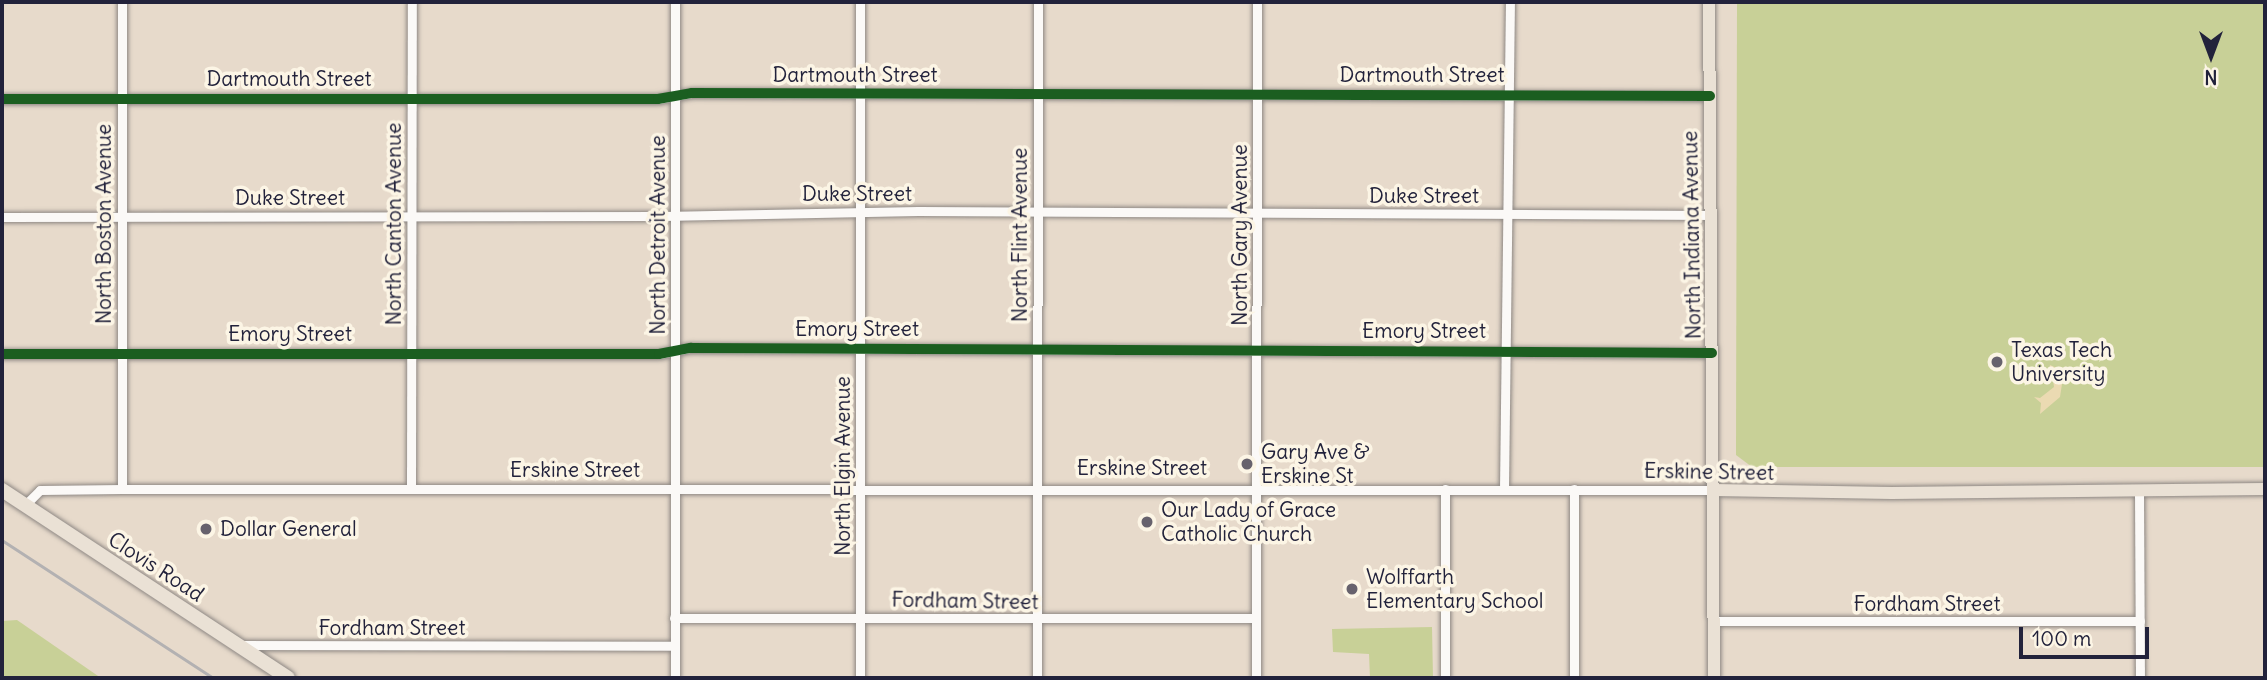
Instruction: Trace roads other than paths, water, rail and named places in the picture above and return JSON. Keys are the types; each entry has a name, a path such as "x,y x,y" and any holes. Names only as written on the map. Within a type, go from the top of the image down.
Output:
{"highway":[{"name":"Clovis Road","path":"2,491 288,678"}],"main road":[{"name":"North Indiana Avenue","path":"1709,2 1714,678"},
{"name":"Erskine Street","path":"1713,490 2139,492 2265,489"}],"street":[{"name":"North Boston Avenue","path":"122,2 122,489"},
{"name":"North Canton Avenue","path":"411,489 412,2"},
{"name":"North Detroit Avenue","path":"674,678 675,2"},
{"name":"North Elgin Avenue","path":"860,2 860,678"},
{"name":"North Flint Avenue","path":"1037,678 1038,2"},
{"name":"North Gary Avenue","path":"1256,678 1258,2"},
{"path":"1504,489 1508,352 1510,2"},
{"name":"Dartmouth Street","path":"2,99 412,99 860,94 1710,96"},
{"name":"Duke Street","path":"2,217 675,215 860,211 1712,215"},
{"name":"Emory Street","path":"2,354 860,348 1712,353"},
{"name":"Erskine Street","path":"25,505 40,490 122,489 1038,487 1713,490"},
{"path":"1445,489 1445,678"},
{"path":"1574,489 1574,678"},
{"path":"2139,492 2140,678"},
{"name":"Fordham Street","path":"674,618 1256,618"},
{"name":"Fordham Street","path":"1713,621 2140,621"},
{"name":"Fordham Street","path":"236,645 674,646"}],"railway":[{"path":"2,540 214,678"}],"place":[{"name":"Texas Tech University","path":"1997,362"},
{"name":"Gary Ave & Erskine St","path":"1247,464"},
{"name":"Our Lady of Grace Catholic Church","path":"1147,522"},
{"name":"Dollar General","path":"206,529"},
{"name":"Wolffarth Elementary School","path":"1352,589"}]}
